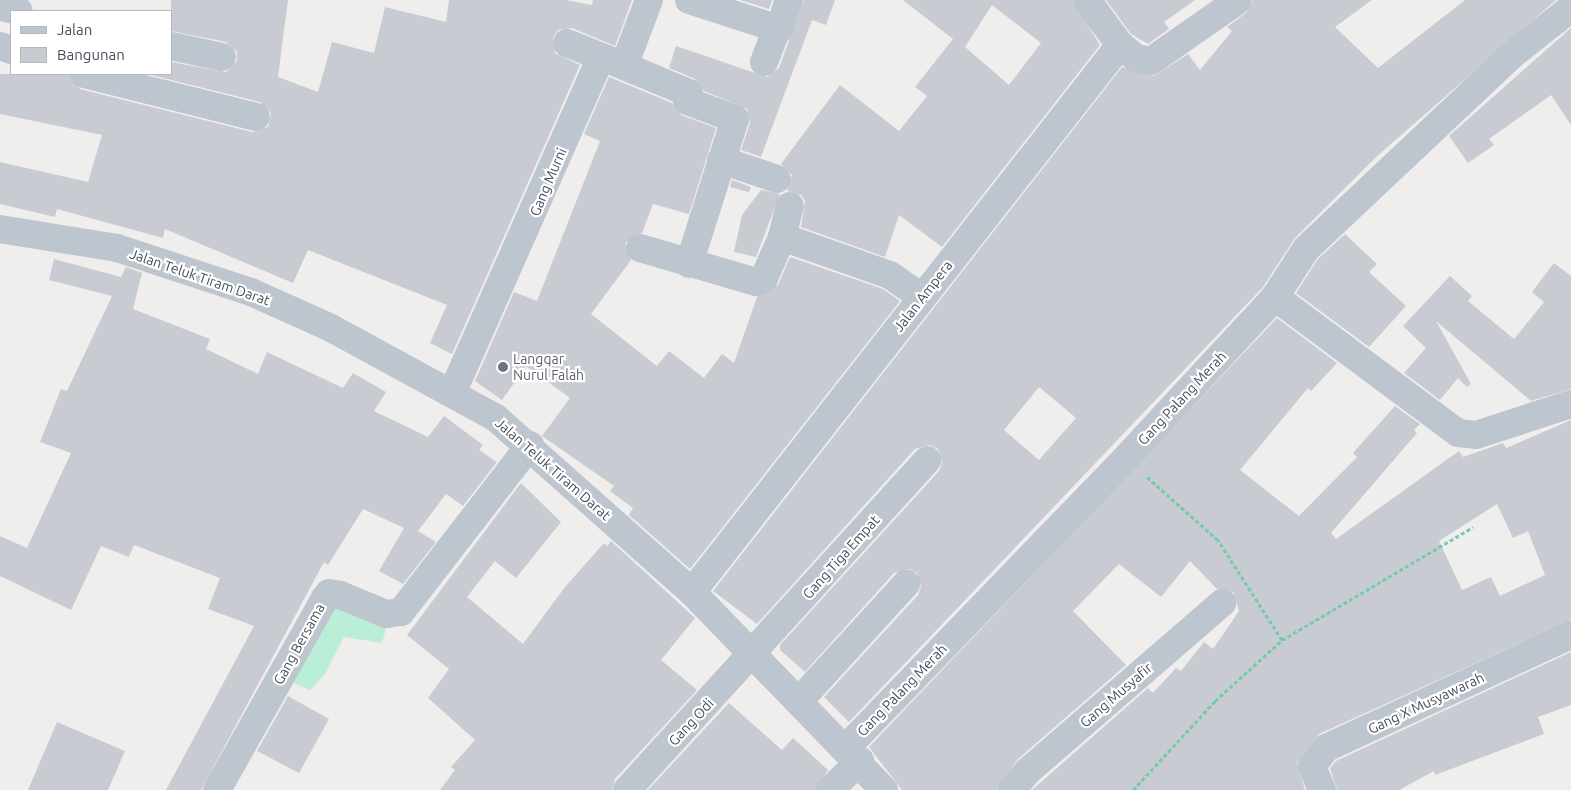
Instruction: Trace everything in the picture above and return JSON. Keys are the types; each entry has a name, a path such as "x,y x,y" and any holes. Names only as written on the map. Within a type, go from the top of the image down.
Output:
{"street":[{"name":"Gang Murni","path":"453,392 612,62 649,0"},
{"path":"689,0 777,28"},
{"path":"764,62 789,0"},
{"path":"1087,0 1120,46 1136,58 1151,61 1238,0"},
{"path":"0,7 14,10"},
{"name":"Gang Palang Merah","path":"830,790 853,754 1275,297 1284,279 1313,243 1513,54 1571,8"},
{"path":"567,43 689,93 687,101 735,119 689,264"},
{"path":"172,46 222,57"},
{"name":"Jalan Ampera","path":"692,592 1120,46"},
{"path":"88,75 256,117"},
{"path":"721,160 777,179"},
{"path":"640,248 689,264 761,281 782,237 790,206"},
{"name":"Jalan Teluk Tiram Darat","path":"0,229 117,248 251,292 453,392 530,445 692,592 853,754 884,790"},
{"path":"782,237 890,275 922,297"},
{"path":"1275,297 1458,433 1476,435 1571,404"},
{"name":"Gang Bersama","path":"217,790 329,593 340,595 386,614 401,612 530,445"},
{"name":"Gang Tiga Empat","path":"754,653 927,460"},
{"path":"799,700 906,584"},
{"name":"Gang Musyafir","path":"1012,790 1028,771 1222,603"},
{"name":"Gang X Musyawarah","path":"1322,790 1312,766 1326,748 1571,635"},
{"name":"Gang Odi","path":"627,790 754,653"}],"path":[{"path":"1282,640 1473,527"}],"green space":[{"path":"333,602 387,625 382,643 344,637 325,674 310,690 291,682"}],"building":[{"path":"171,0 288,0 278,77 318,92 332,42 374,53 385,7 446,22 449,0 566,0 592,5 593,0 632,0 615,46 572,28 558,30 553,37 555,53 580,65 452,354 430,343 447,305 308,250 293,283 165,229 163,238 57,209 55,217 0,204 0,162 88,182 102,135 0,114 0,74 70,75 80,89 252,132 268,127 271,113 260,102 151,75 172,75 172,62 226,72 237,61 237,52 226,42 172,31"},
{"path":"740,0 772,0 769,9"},
{"path":"804,0 835,0 826,25 812,20 761,157 741,150 750,123 747,109 704,91 695,79 669,68 676,46 767,77 779,68"},
{"path":"903,0 1072,0 1100,45 942,247 899,215 885,257 801,227 805,201 801,195 787,191 792,175 781,164 840,85 899,131 927,96 915,87 953,39","holes":["992,5 1041,43 1009,85 965,47"]},
{"path":"1106,0 1195,0 1164,22 1169,29 1148,44 1131,34"},
{"path":"1253,0 1372,0 1335,27 1378,68 1465,0 1556,0 1376,157 1295,238 1263,287 849,722 824,697 918,595 921,587 917,573 909,569 894,573 805,672 780,650 780,645 939,471 942,463 938,449 930,445 915,449 757,624 713,591 1122,67 1154,76 1188,54 1200,70 1232,31 1227,27 1247,12","holes":["1039,387 1076,418 1039,460 1004,430"]},
{"path":"1571,28 1571,125 1551,95 1489,139 1494,145 1468,163 1449,136"},
{"path":"609,77 672,103 681,115 716,128 689,214 653,204 642,233 625,243 631,260 591,314 657,366 669,351 704,378 722,354 734,363 757,297 778,285 790,257 883,289 900,301 690,569 629,515 633,508 610,491 614,486 542,436 570,398 526,366 502,400 475,381 514,292 537,301 600,141 584,134"},
{"path":"732,180 751,187 749,192 730,187"},
{"path":"761,190 780,194 756,257 734,252 742,215"},
{"path":"1345,234 1377,264 1369,272 1406,306 1369,347 1296,293 1318,259"},
{"path":"54,259 121,277 126,267 142,273 133,309 210,339 206,349 258,374 267,352 343,388 353,373 386,392 374,411 428,437 444,416 483,445 479,450 497,462 463,506 446,494 418,531 436,542 403,584 379,571 404,528 363,509 328,565 324,562 201,790 166,790 254,626 208,609 220,578 134,545 129,557 101,546 71,610 0,576 0,536 27,548 71,453 40,442 61,389 67,391 112,296 49,280"},
{"path":"1554,263 1571,276 1571,389 1531,401 1436,321 1471,384 1467,387 1458,378 1440,400 1404,373 1426,348 1403,326 1450,276 1472,296 1468,301 1514,339 1544,302 1532,292"},
{"path":"1277,318 1337,363 1311,391 1308,388 1240,470 1299,516 1357,457 1353,453 1395,406 1420,424 1414,430 1417,433 1331,533 1336,539 1459,451 1463,457 1503,443 1506,448 1571,420 1571,620 1319,734 1297,763 1305,790 1032,790 1148,688 1153,693 1176,668 1181,671 1204,642 1213,649 1239,611 1233,592 1217,589 1190,561 1161,597 1119,564 1073,611 1126,665 1018,759 997,790 902,790 869,747","holes":["1497,504 1513,538 1528,531 1545,575 1500,596 1491,577 1462,590 1439,541"]},
{"path":"521,483 561,522 516,578 495,561 467,597 523,644 565,587 604,543 607,546 611,541 695,618 661,660 697,690 615,779 612,790 440,790 455,770 451,767 475,740 428,698 449,669 407,635"},
{"path":"1571,652 1571,705 1538,717 1544,734 1435,775 1434,771 1399,790 1337,790 1330,768 1336,761"},
{"path":"288,696 329,719 299,773 257,751"},
{"path":"729,703 782,750 793,738 828,770 815,790 648,790"},
{"path":"57,722 125,751 108,790 28,790"}],"place":[{"name":"Langgar Nurul Falah","path":"503,367"}]}
